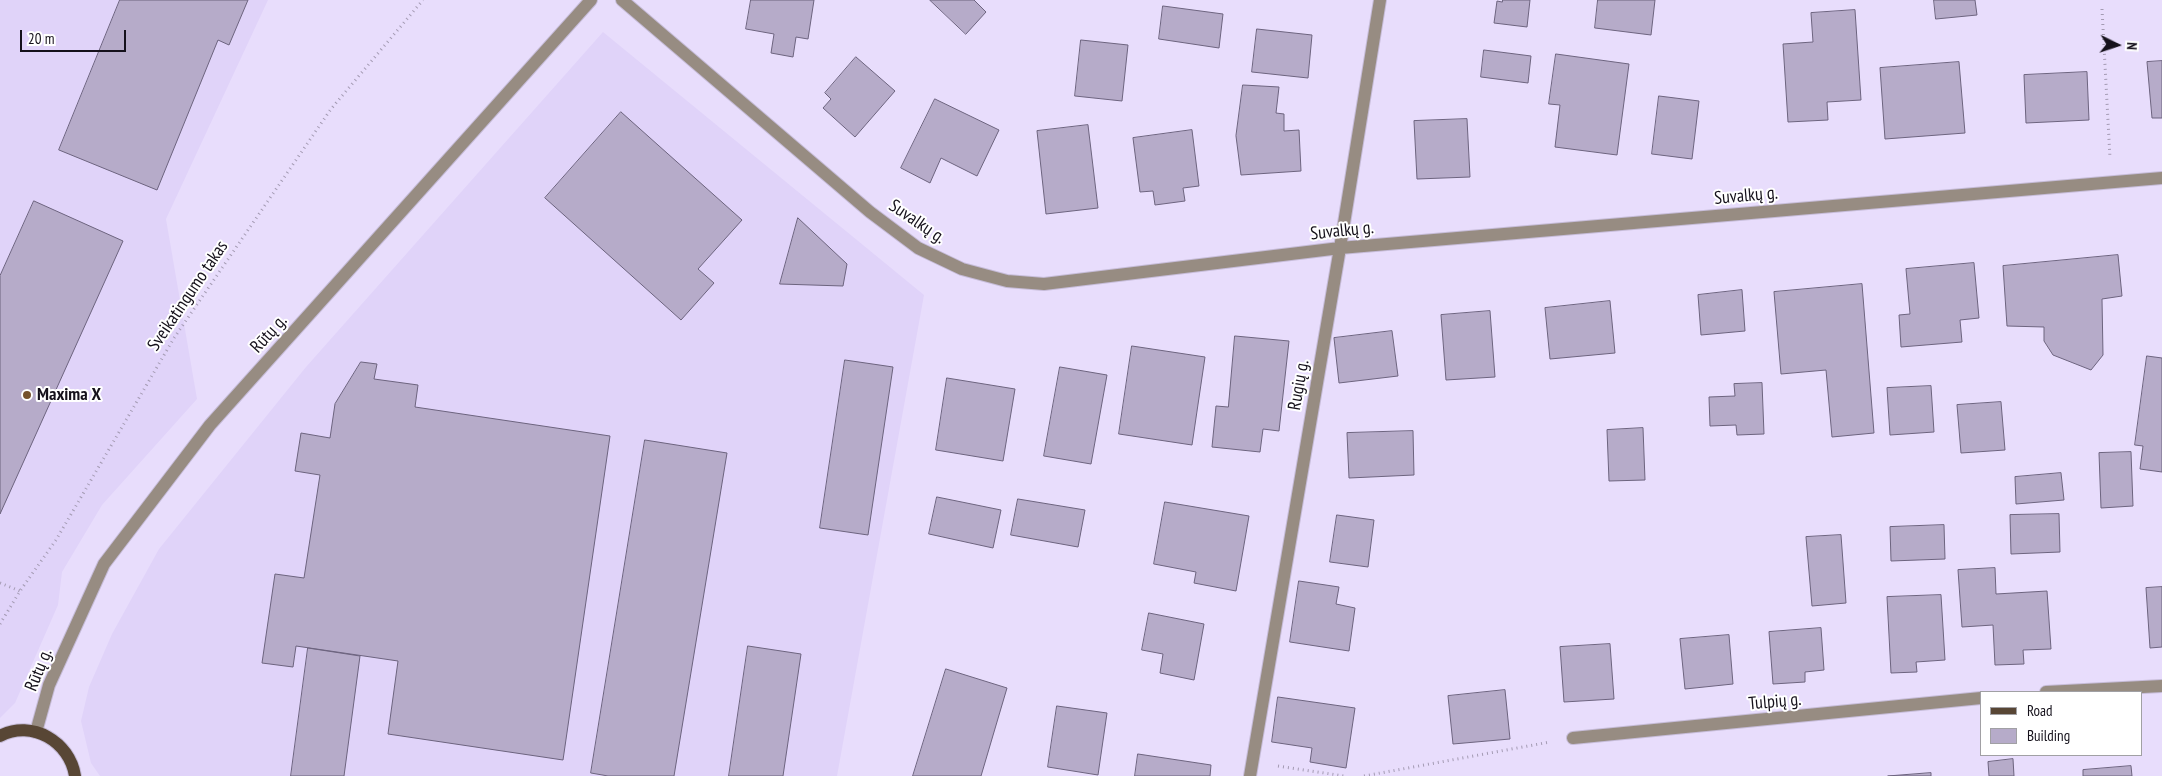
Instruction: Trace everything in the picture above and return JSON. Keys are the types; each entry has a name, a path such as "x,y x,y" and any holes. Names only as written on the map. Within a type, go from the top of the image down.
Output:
{"main road":[{"path":"0,736 20,731 36,732 53,739 66,752 74,767 75,776"}],"street":[{"name":"Rūtų g.","path":"36,732 49,685 104,564 210,425 591,0"},
{"name":"Suvalkų g.","path":"622,0 870,212 918,248 962,269 1007,281 1044,284 1340,248 2162,178"},
{"name":"Rugių g.","path":"1250,776 1340,248 1380,0"},
{"path":"2065,691 2162,686"},
{"name":"Tulpių g.","path":"1573,738 1980,698"}],"path":[{"name":"Sveikatingumo takas","path":"0,624 20,591 56,540 174,338 331,109 423,0"},
{"path":"2102,9 2112,182"},
{"path":"0,583 20,591"},
{"path":"1364,776 1573,738"},
{"path":"1253,762 1344,776"}],"shaded area":[{"path":"0,0 268,0 166,219 197,399 102,505 62,572 58,605 15,703 0,718"},
{"path":"603,32 924,295 837,776 100,776 91,763 81,721 89,687 112,634 159,549 306,367"}],"building":[{"path":"120,0 248,0 229,45 218,40 157,190 59,150"},
{"path":"751,0 814,0 808,39 796,37 793,57 771,53 774,34 746,29"},
{"path":"930,0 974,0 986,12 966,34"},
{"path":"1503,0 1530,0 1527,27 1494,23 1497,1 1502,2"},
{"path":"1598,0 1655,0 1651,35 1595,28"},
{"path":"1934,0 1975,0 1977,15 1936,19"},
{"path":"1163,6 1223,14 1219,48 1159,39"},
{"path":"1855,10 1861,100 1827,102 1828,120 1788,122 1783,44 1813,42 1811,13"},
{"path":"1257,29 1312,35 1308,78 1252,72"},
{"path":"1081,40 1128,45 1122,101 1075,96"},
{"path":"1484,50 1531,56 1528,83 1481,77"},
{"path":"1556,54 1629,64 1617,155 1555,147 1560,105 1549,104"},
{"path":"856,57 895,91 855,137 823,108 831,99 825,93"},
{"path":"2162,61 2162,118 2152,118 2147,62"},
{"path":"1959,62 1965,133 1885,139 1880,68"},
{"path":"2087,72 2089,120 2026,123 2024,75"},
{"path":"1243,85 1279,87 1276,113 1284,114 1284,131 1299,130 1301,171 1241,175 1236,136"},
{"path":"1659,96 1699,101 1692,159 1652,154"},
{"path":"935,99 999,130 977,176 941,158 930,183 901,168"},
{"path":"621,112 742,220 698,269 714,283 681,320 545,198"},
{"path":"1467,119 1470,177 1417,179 1414,121"},
{"path":"1088,125 1098,208 1046,214 1037,131"},
{"path":"1192,130 1199,186 1183,188 1185,201 1155,205 1153,191 1140,192 1133,138"},
{"name":"Maxima X","path":"34,201 123,241 0,514 0,276"},
{"path":"798,218 847,264 843,286 780,284"},
{"path":"2118,255 2122,296 2102,299 2103,355 2091,370 2053,355 2044,341 2044,327 2007,326 2003,266"},
{"path":"1974,263 1979,318 1960,320 1962,342 1901,347 1899,315 1910,314 1906,269"},
{"path":"1862,284 1874,433 1832,437 1826,370 1781,374 1774,292"},
{"path":"1742,290 1745,331 1701,335 1698,295"},
{"path":"1610,301 1615,353 1550,359 1545,308"},
{"path":"1490,311 1495,377 1446,380 1441,315"},
{"path":"1392,331 1398,376 1339,383 1334,338"},
{"path":"1235,336 1289,341 1279,431 1263,429 1260,452 1212,447 1216,406 1228,407"},
{"path":"1132,346 1205,357 1192,445 1119,434"},
{"path":"2147,356 2162,358 2162,472 2140,469 2143,446 2135,445"},
{"path":"845,360 893,367 868,535 820,528"},
{"path":"361,362 377,364 374,379 418,385 415,407 610,436 563,760 388,734 398,661 296,646 293,667 262,663 275,574 304,578 320,475 295,471 301,433 330,438 335,404"},
{"path":"1060,367 1107,375 1091,464 1044,456"},
{"path":"947,378 1015,389 1003,461 936,450"},
{"path":"1762,383 1764,434 1737,435 1736,425 1710,426 1709,397 1735,396 1734,384"},
{"path":"1931,386 1934,432 1890,435 1887,388"},
{"path":"2001,402 2005,450 1961,453 1957,405"},
{"path":"1643,428 1645,480 1609,481 1607,430"},
{"path":"1413,431 1414,475 1349,478 1347,433"},
{"path":"645,440 727,453 674,776 608,776 591,773"},
{"path":"2131,452 2133,506 2101,508 2099,453"},
{"path":"2061,473 2064,500 2016,504 2015,477"},
{"path":"937,497 1001,510 993,548 929,534"},
{"path":"1018,499 1085,510 1078,547 1011,535"},
{"path":"1165,502 1249,516 1236,591 1194,583 1196,572 1154,564"},
{"path":"2059,514 2060,552 2011,554 2010,515"},
{"path":"1337,515 1374,520 1368,567 1330,562"},
{"path":"1944,525 1945,559 1891,561 1890,527"},
{"path":"1841,535 1846,603 1812,606 1806,537"},
{"path":"1995,568 1996,594 2047,591 2051,649 2023,650 2024,664 1995,665 1993,625 1962,627 1958,570"},
{"path":"1299,581 1339,587 1336,604 1355,608 1349,651 1290,642"},
{"path":"2162,587 2162,647 2150,648 2146,588"},
{"path":"1941,595 1945,660 1916,662 1917,672 1891,673 1887,597"},
{"path":"1149,613 1204,624 1194,680 1160,673 1163,654 1142,650"},
{"path":"1821,628 1824,670 1805,672 1805,682 1773,684 1769,632"},
{"path":"1729,635 1733,684 1685,689 1680,639"},
{"path":"1610,644 1614,699 1564,702 1560,647"},
{"path":"748,646 801,654 783,776 729,776"},
{"path":"308,648 360,656 344,776 291,776"},
{"path":"946,669 1007,688 981,776 913,776"},
{"path":"1505,690 1510,739 1453,744 1448,696"},
{"path":"1278,697 1355,708 1346,768 1310,762 1312,748 1272,742"},
{"path":"1057,706 1107,713 1098,775 1048,767"},
{"path":"1138,754 1211,765 1210,776 1135,776"},
{"path":"2013,759 2014,776 1989,776 1988,762"},
{"path":"2131,766 2132,776 2083,776 2083,770"},
{"path":"1931,773 1931,776 1888,776"}],"place":[{"name":"Maxima X","path":"27,395"}]}
